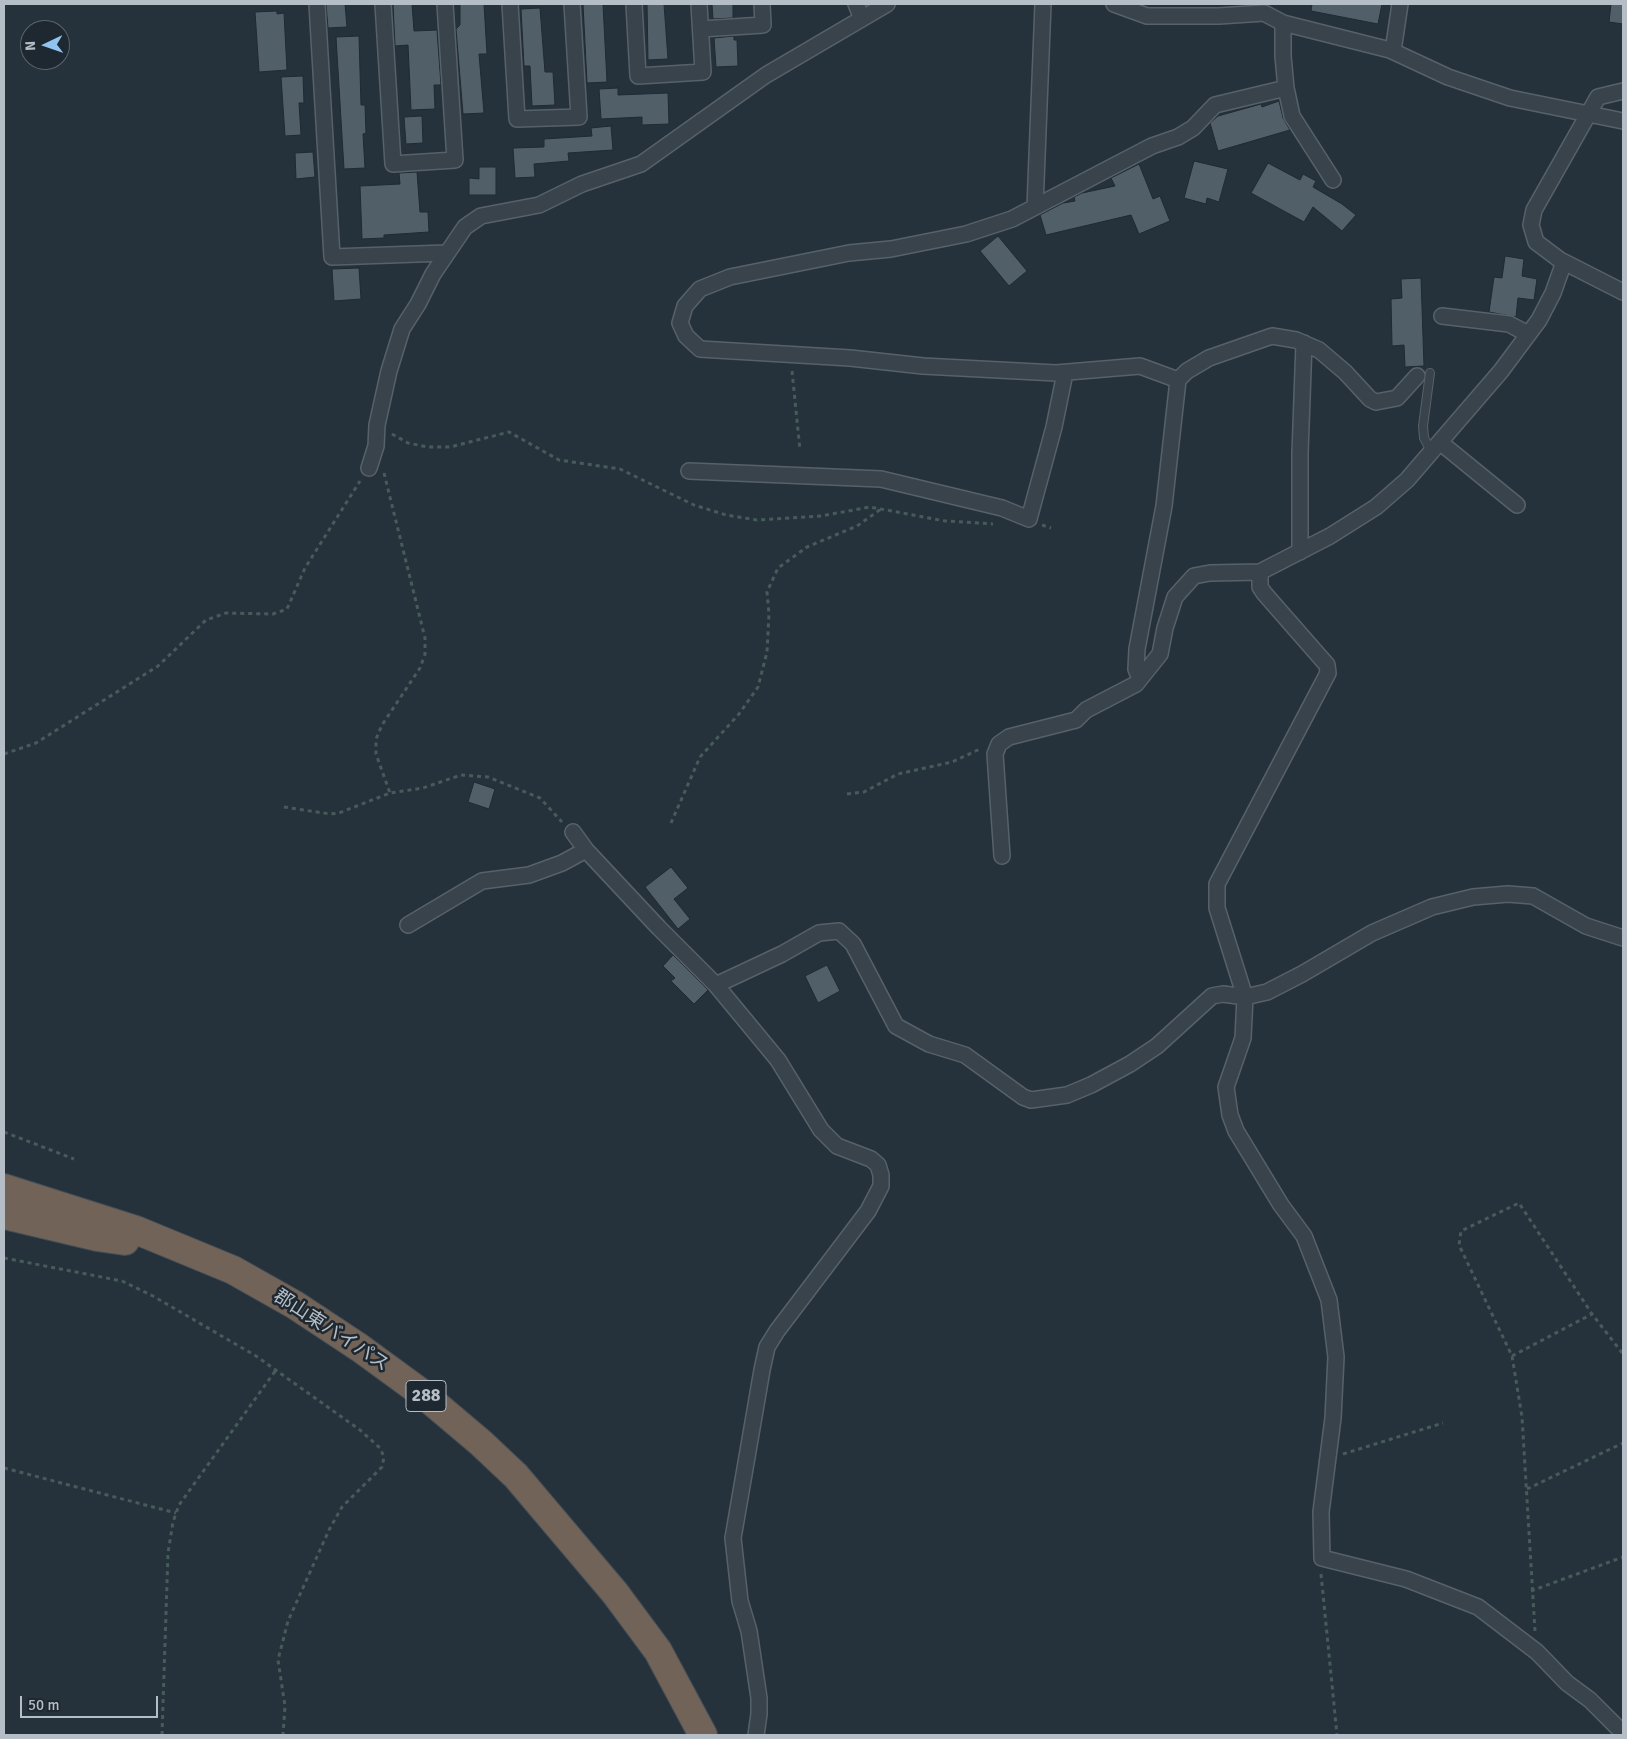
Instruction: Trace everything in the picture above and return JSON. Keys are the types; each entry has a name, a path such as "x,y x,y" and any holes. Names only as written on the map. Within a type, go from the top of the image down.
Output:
{"highway":[{"path":"4,1173 58,1192 136,1230"},
{"name":"郡山東バイパス","path":"4,1188 136,1230 233,1270 295,1304 423,1394 481,1443 516,1476 615,1593 658,1651 703,1735"},
{"path":"4,1215 97,1237 193,1253"},
{"name":"郡山東バイパス","path":"615,1593 685,1735"}],"street":[{"path":"317,4 332,257 446,253"},
{"path":"383,4 393,164 455,160 445,4"},
{"path":"510,4 517,120 578,117 572,4"},
{"path":"634,4 638,76 703,72 699,4"},
{"path":"701,29 763,25 762,4"},
{"path":"856,4 862,18"},
{"path":"369,468 376,446 381,407 402,329 446,253 461,231 474,219 490,214 539,205 582,184 641,164 766,75 810,47 887,4"},
{"path":"1035,207 1043,4"},
{"path":"1393,51 1400,4"},
{"path":"1123,5 1147,16 1219,16 1262,8 1283,23 1393,51 1448,77 1510,98 1623,121"},
{"path":"1283,23 1283,56 1286,88 1292,116 1333,180"},
{"path":"1178,380 1140,366 1065,373 932,367 700,348 686,336 680,323 685,306 700,288 730,278 812,260 849,253 892,249 966,234 1012,219 1152,146 1178,137 1193,128 1215,105 1286,88"},
{"path":"1623,92 1598,97 1534,210 1530,225 1536,242 1564,262 1623,292"},
{"path":"1002,856 995,754 999,744 1009,737 1076,720 1086,710 1136,684 1160,654 1165,628 1175,597 1194,576 1210,573 1260,572 1300,552 1376,507 1407,480 1501,371 1539,320 1553,293 1564,262"},
{"path":"1442,316 1509,324 1528,334"},
{"path":"1140,679 1136,669 1137,649 1164,506 1178,380 1187,371 1209,358 1272,336 1304,343 1319,350 1376,402 1397,398 1423,375"},
{"path":"1300,552 1300,452 1304,343"},
{"path":"689,471 881,479 983,503 1029,519 1054,427 1065,373"},
{"path":"1436,448 1516,505"},
{"path":"1260,572 1260,587 1264,593 1327,665 1328,673 1217,884 1217,908 1246,997 1244,1032 1228,1076 1226,1098 1236,1130 1281,1205 1304,1236 1329,1300 1336,1357 1333,1418 1321,1512 1322,1558 1406,1579 1478,1607 1537,1652 1567,1683 1590,1700 1623,1734"},
{"path":"573,832 586,850 716,985 778,1060 821,1130 837,1146 870,1159 878,1165 881,1186 858,1226 777,1331 767,1347 734,1538 740,1601 749,1632 759,1698 760,1714 756,1735"},
{"path":"408,925 482,881 529,875 562,863 586,850"},
{"path":"716,985 782,954 819,933 839,931 854,944 896,1026 930,1044 965,1055 1023,1097 1031,1100 1066,1095 1091,1085 1130,1064 1157,1046 1205,1000 1212,996 1246,997 1267,992 1372,933 1432,907 1473,898 1508,894 1533,896 1586,926 1623,938"}],"lane":[{"path":"1423,375 1424,438 1436,448"}],"path":[{"path":"790,354 800,450"},
{"path":"376,446 389,490 425,638 425,654 420,668 382,725 376,739 376,754 390,793"},
{"path":"4,754 36,743 158,666 206,620 226,613 273,614 287,609 305,568 369,468"},
{"path":"671,823 700,757 739,714 758,687 767,652 770,614 767,592 778,568 807,547 857,526 881,508"},
{"path":"847,794 864,792 898,774 952,762 984,748 999,744"},
{"path":"284,807 330,814 390,793 423,788 461,775 488,777 540,798 573,832"},
{"path":"4,1132 74,1159"},
{"path":"1537,1652 1531,1591 1522,1417 1512,1356 1459,1246 1461,1231 1519,1203 1592,1314 1623,1354"},
{"path":"4,1258 122,1281 186,1315 276,1370 360,1430 380,1448 384,1457 382,1466 342,1508 329,1530 288,1621 278,1660 285,1706 283,1735"},
{"path":"1512,1356 1592,1314"},
{"path":"162,1735 168,1553 176,1512 195,1481 276,1370"},
{"path":"1327,1460 1443,1423"},
{"path":"1527,1489 1623,1442"},
{"path":"4,1468 176,1512"},
{"path":"1531,1591 1623,1557"},
{"path":"1322,1558 1321,1584 1337,1735"}],"building":[{"path":"326,4 345,4 347,27 328,28"},
{"path":"393,4 412,4 414,31 437,30 441,85 434,85 435,109 411,110 408,45 395,46"},
{"path":"460,4 484,4 487,54 479,54 484,113 463,114 456,29 460,25"},
{"path":"583,4 603,4 607,82 587,83"},
{"path":"647,4 664,4 668,59 648,60"},
{"path":"712,4 733,4 733,18 713,19"},
{"path":"1312,4 1382,4 1378,24 1311,11"},
{"path":"1611,4 1623,4 1623,24 1609,22"},
{"path":"540,8 545,72 553,72 555,105 532,106 530,66 524,66 521,9"},
{"path":"277,11 277,14 284,13 287,70 259,72 255,12"},
{"path":"359,36 361,105 365,105 366,133 363,134 365,168 344,169 336,37"},
{"path":"734,36 734,40 737,40 738,66 716,67 714,38"},
{"path":"303,76 304,103 299,103 301,135 285,136 281,77"},
{"path":"618,88 618,95 668,93 669,124 642,125 642,117 601,119 599,89"},
{"path":"1279,101 1283,118 1290,130 1218,151 1210,123 1218,116 1261,104 1262,107"},
{"path":"422,116 423,143 406,144 404,117"},
{"path":"611,126 613,150 568,153 569,161 534,164 535,177 515,178 513,148 544,147 544,139 592,136 591,128"},
{"path":"313,152 315,177 296,179 295,153"},
{"path":"1194,161 1228,169 1219,202 1207,198 1206,204 1184,198"},
{"path":"1268,163 1300,180 1303,174 1316,181 1313,187 1342,204 1356,215 1342,231 1313,207 1304,222 1251,193"},
{"path":"1139,164 1153,199 1160,196 1170,221 1139,234 1131,215 1046,235 1040,215 1063,203 1075,201 1074,197 1082,193 1115,186 1111,178"},
{"path":"479,167 496,167 496,195 469,195 469,178 479,179"},
{"path":"417,172 420,212 428,212 429,232 384,235 384,238 362,239 360,186 400,184 399,173"},
{"path":"998,236 1027,271 1009,286 980,251"},
{"path":"1505,256 1524,259 1522,276 1537,279 1534,300 1518,298 1516,317 1489,312 1494,277 1502,278"},
{"path":"359,268 361,299 334,301 332,269"},
{"path":"1421,278 1424,366 1405,367 1404,345 1392,346 1391,299 1402,298 1401,279"},
{"path":"474,782 495,789 489,809 468,802"},
{"path":"671,867 688,888 674,899 690,919 678,929 645,887"},
{"path":"673,955 708,990 694,1004 671,981 675,978 663,966"},
{"path":"827,965 840,991 818,1003 805,976"}]}
